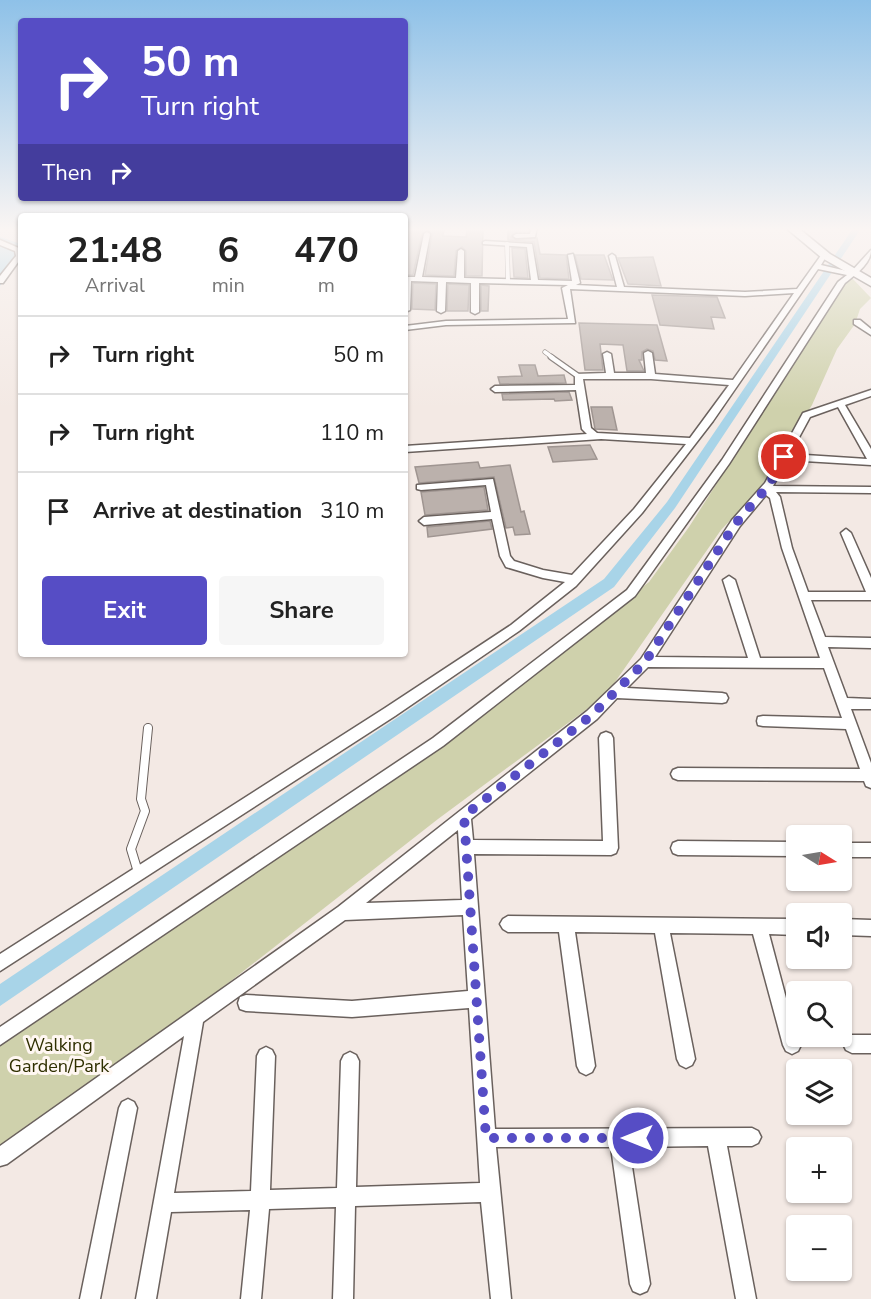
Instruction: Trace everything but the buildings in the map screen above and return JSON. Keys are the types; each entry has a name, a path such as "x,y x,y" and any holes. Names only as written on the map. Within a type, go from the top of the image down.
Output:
{"street":[{"path":"441,311 442,288"},
{"path":"475,288 475,312"},
{"path":"408,328 446,323 572,321 567,288 577,288"},
{"path":"645,288 745,294 798,291"},
{"path":"0,963 420,692 515,628 575,580 638,511 692,441 801,288"},
{"path":"0,1036 438,742 631,593 726,462 838,288"},
{"path":"857,322 871,333"},
{"path":"648,353 651,376"},
{"path":"607,354 610,375"},
{"path":"594,436 587,429 578,376 651,376 734,383"},
{"path":"495,389 579,387"},
{"path":"0,1157 343,912 592,715 645,662 736,523 766,489 806,415 871,393"},
{"path":"840,403 871,460"},
{"path":"408,448 594,436 692,441"},
{"path":"784,457 871,460"},
{"path":"421,487 490,481 505,556 510,564 543,574 575,580"},
{"path":"766,489 871,490"},
{"path":"678,774 870,778 787,548 775,497 766,489"},
{"path":"424,521 497,515"},
{"path":"804,596 871,593 846,533"},
{"path":"729,580 756,663"},
{"path":"821,642 871,643"},
{"path":"645,662 828,663"},
{"path":"612,693 722,698"},
{"path":"843,703 871,704"},
{"path":"764,721 850,723"},
{"path":"466,847 611,848 606,738"},
{"path":"464,816 490,1192 501,1299"},
{"path":"678,848 786,849"},
{"path":"852,850 871,850"},
{"path":"343,912 470,907"},
{"path":"508,924 786,927"},
{"path":"566,925 586,1066"},
{"path":"661,926 686,1059"},
{"path":"759,927 786,1024"},
{"path":"852,927 871,928"},
{"path":"246,1003 352,1009 476,999"},
{"path":"146,1299 196,1016"},
{"path":"852,1044 871,1044"},
{"path":"251,1299 260,1200 266,1056"},
{"path":"343,1299 344,1198 350,1061"},
{"path":"90,1299 128,1108"},
{"path":"486,1138 752,1137"},
{"path":"619,1138 640,1284"},
{"path":"716,1138 746,1299"},
{"path":"163,1203 490,1192"}],"lane":[{"path":"545,352 578,376"},
{"path":"139,873 131,849 145,811 141,799 148,728"}],"green space":[{"name":"Walking Garden/Park","path":"841,288 861,288 871,298 860,309 855,324 837,349 812,405 758,491 721,530 606,695 438,819 190,1013 0,1146 0,1045 264,867 452,735 649,582 689,527"}],"waterway":[{"path":"0,996 609,583 671,505 817,288"}],"route":[{"path":"638,1138 486,1138 464,816 592,715 645,662 736,523 769,485 784,457"}]}
